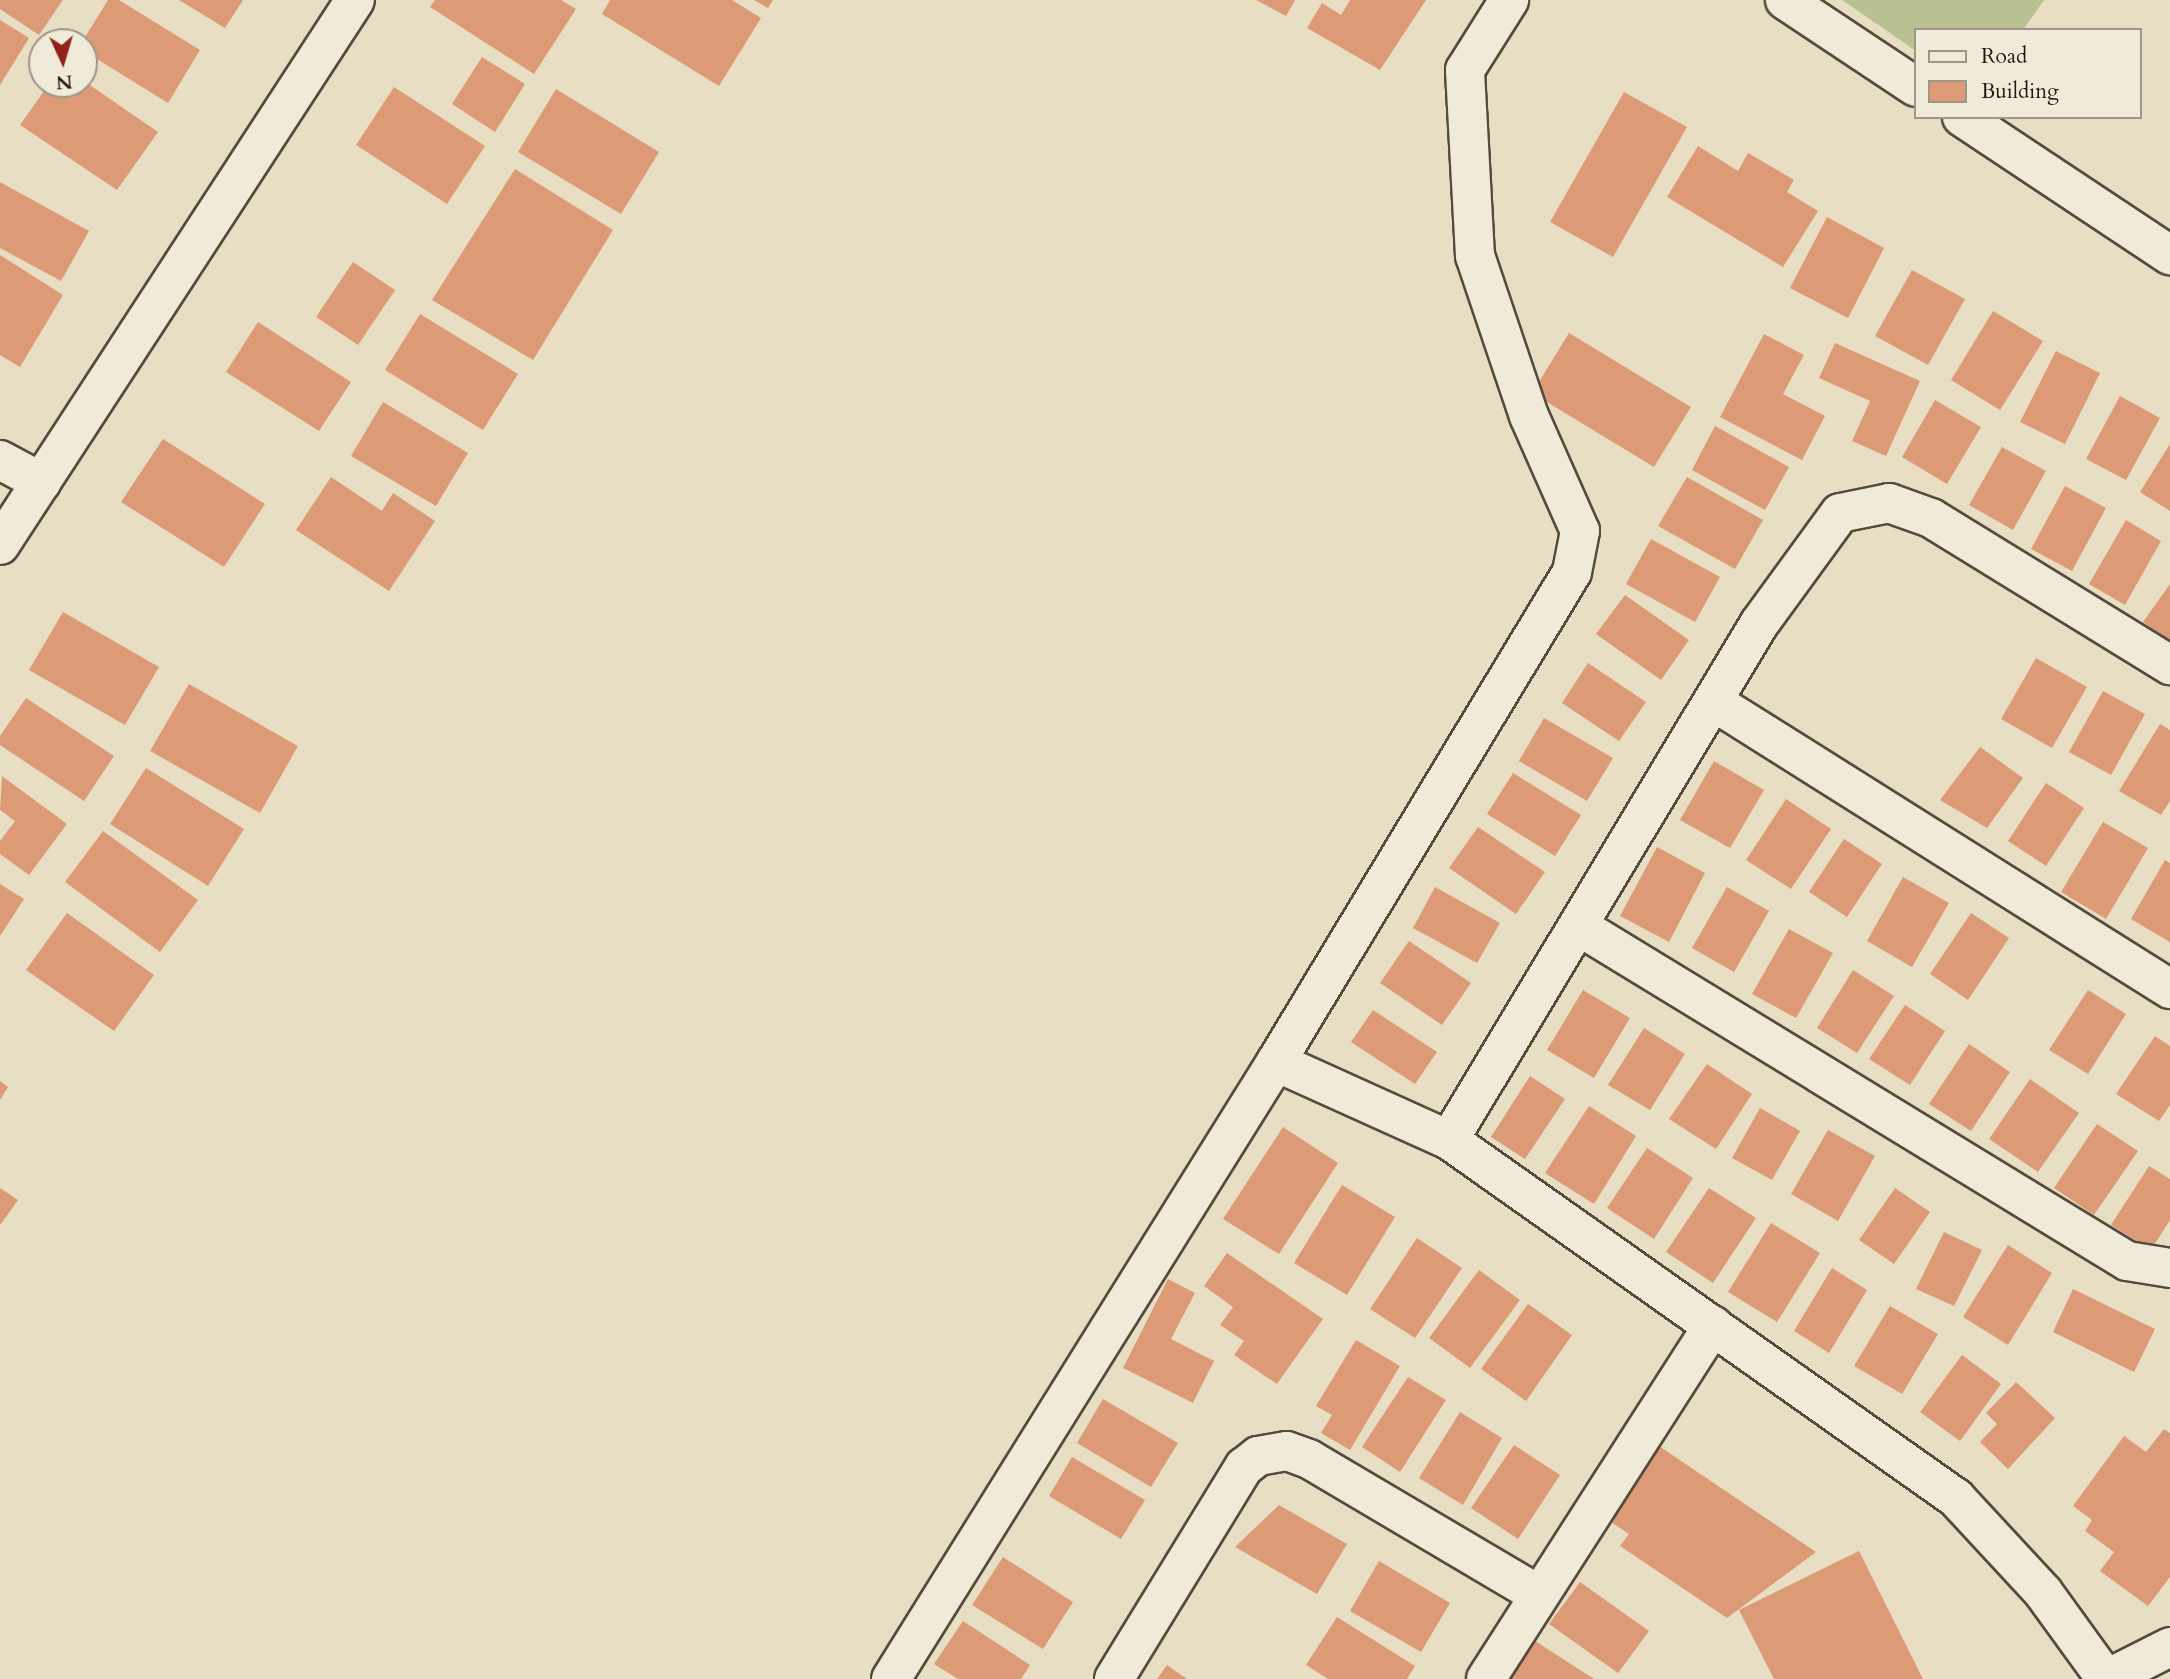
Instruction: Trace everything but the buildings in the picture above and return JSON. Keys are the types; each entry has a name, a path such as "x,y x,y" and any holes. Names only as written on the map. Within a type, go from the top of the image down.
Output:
{"street":[{"path":"0,545 355,0"},
{"path":"891,1679 1276,1062 1572,572 1580,531 1529,416 1475,256 1465,70 1509,0"},
{"path":"1785,0 1914,86"},
{"path":"1965,119 2170,255"},
{"path":"0,460 41,482"},
{"path":"1449,1140 1580,927 1759,624 1840,513 1889,503 1931,518 2170,665"},
{"path":"1714,702 2170,989"},
{"path":"1580,927 2127,1261 2170,1268"},
{"path":"1276,1062 1449,1140 1956,1498 2043,1592 2106,1679 2170,1647"},
{"path":"1486,1679 1537,1594 1713,1326"},
{"path":"1114,1679 1244,1467 1258,1455 1287,1451 1309,1459 1537,1594"}],"green space":[{"path":"1842,0 2044,0 2024,28 1914,28 1914,50"}]}
